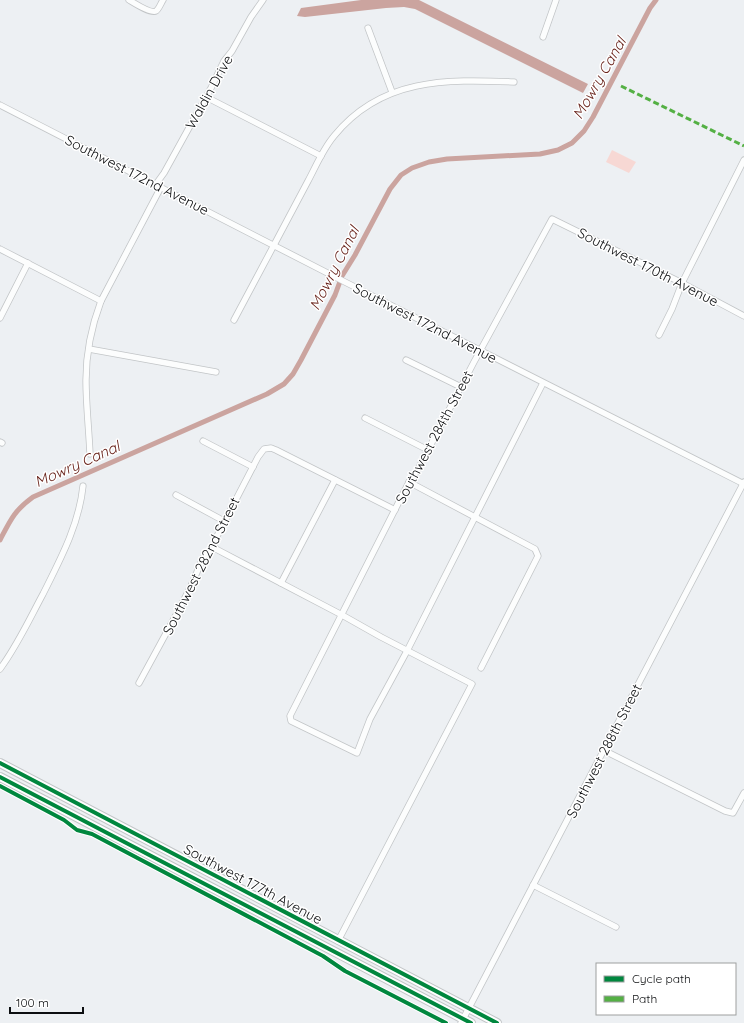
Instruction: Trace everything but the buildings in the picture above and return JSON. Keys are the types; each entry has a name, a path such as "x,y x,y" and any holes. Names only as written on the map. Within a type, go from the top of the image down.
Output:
{"highway":[{"name":"Southwest 177th Avenue","path":"0,763 497,1023"},
{"name":"Southwest 177th Avenue","path":"0,777 462,1021 470,1023"},
{"path":"66,811 85,808"}],"street":[{"path":"129,0 154,12 157,11 163,0"},
{"name":"Waldin Drive","path":"90,454 86,379 89,349 95,317 101,300 159,186 164,173 224,61 232,51 251,17 263,0"},
{"path":"543,36 556,0"},
{"path":"368,28 392,92"},
{"path":"234,320 321,156 333,136 352,118 369,105 392,92 429,83 489,81 514,82"},
{"path":"206,97 321,156"},
{"name":"Southwest 172nd Avenue","path":"0,105 336,278 744,483"},
{"path":"659,335 682,284 744,160"},
{"name":"Southwest 170th Avenue","path":"552,219 744,316"},
{"name":"Southwest 284th Street","path":"407,651 370,719 356,753 291,721 290,716 409,482 428,450 480,350 552,219"},
{"path":"0,249 101,300"},
{"path":"0,318 28,263"},
{"path":"89,349 216,372"},
{"path":"406,360 461,387"},
{"path":"407,651 543,383"},
{"path":"365,418 428,450"},
{"path":"202,441 253,467"},
{"name":"Southwest 282nd Street","path":"139,683 191,586 203,558 214,548 215,540 224,521 258,457 264,449 271,448 276,450 335,480"},
{"path":"281,583 335,480 395,510"},
{"path":"409,482 535,549 538,556 481,668"},
{"name":"Southwest 288th Street","path":"462,1021 744,483"},
{"path":"0,669 20,639 66,548 82,500 83,486"},
{"path":"176,496 224,521"},
{"path":"214,548 342,615 381,638 472,684 338,941"},
{"path":"604,750 725,811 733,813 744,793"},
{"path":"533,885 616,927"}],"shaded area":[{"path":"361,0 419,0 588,84 583,93 415,9 404,7 386,8 305,17 297,16 301,8"},
{"path":"612,150 636,162 629,173 606,162"}],"waterway":[{"name":"Mowry Canal","path":"0,540 14,516 21,507 33,497 267,394 284,384 293,374 301,360 335,295 342,276 355,255 390,189 401,175 412,168 429,162 447,159 540,154 558,150 572,143 584,131 593,117 650,8 656,0"}],"marked path":[{"path":"621,86 744,146"}],"cycle path":[{"path":"0,763 497,1023"},
{"path":"0,777 471,1023"},
{"path":"0,786 64,820 77,830 92,834 323,956 345,971 446,1023"}]}
